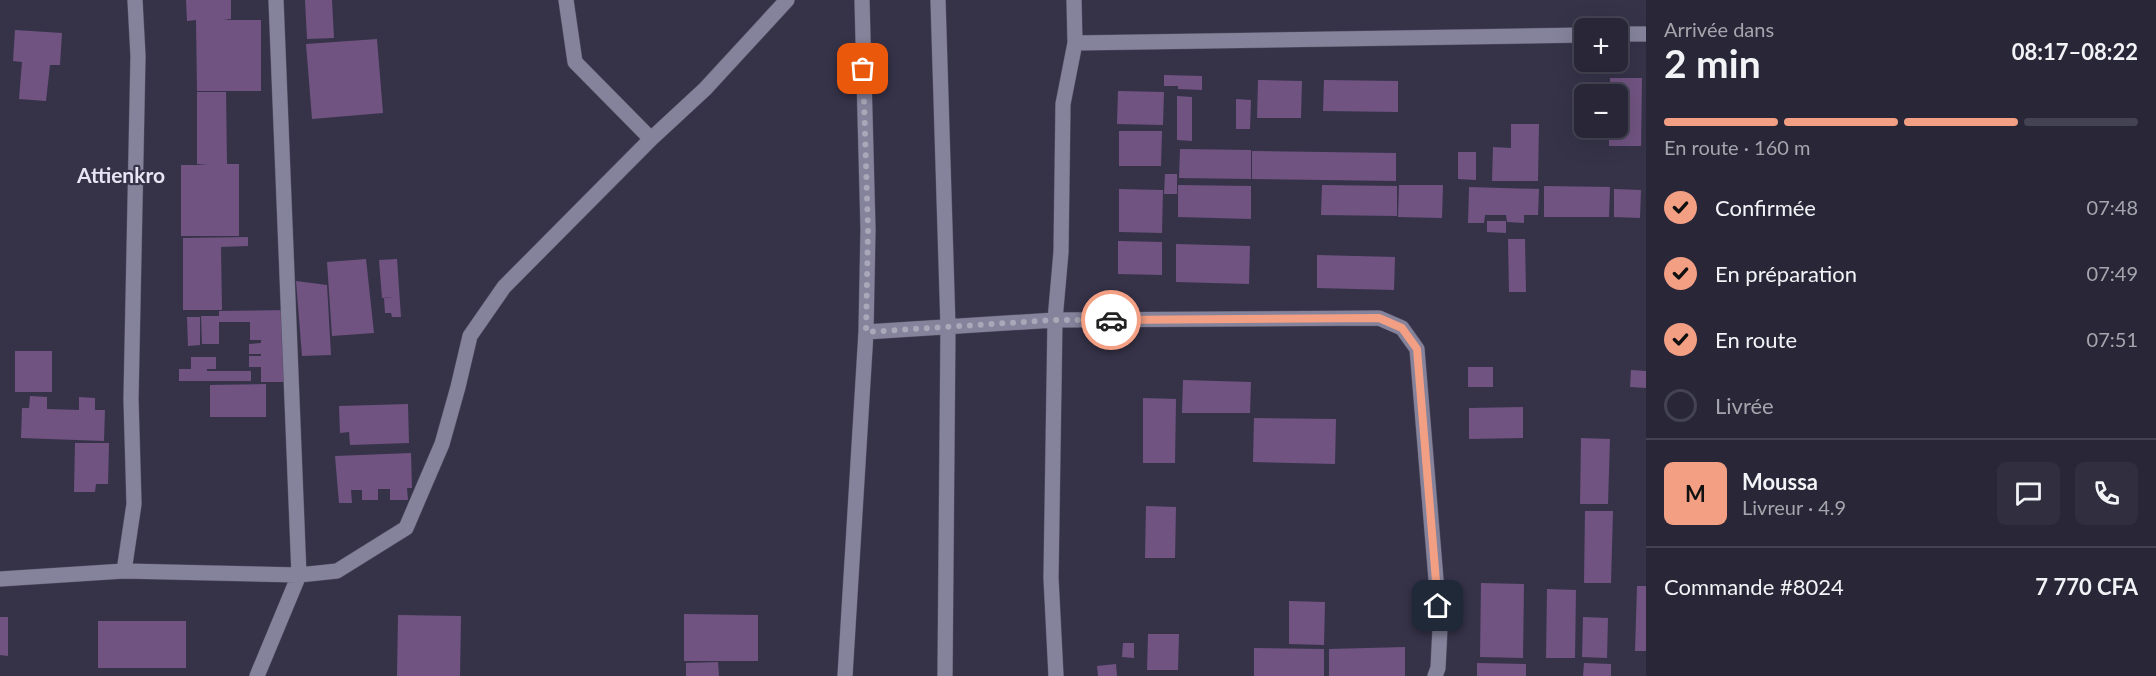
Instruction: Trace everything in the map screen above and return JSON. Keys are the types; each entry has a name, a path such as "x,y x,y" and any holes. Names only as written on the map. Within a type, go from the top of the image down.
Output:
{"street":[{"path":"124,571 134,504 131,399 138,56 135,0"},
{"path":"257,676 299,575 276,0"},
{"path":"566,0 575,62 651,139"},
{"path":"0,579 124,571 299,575 337,571 406,528 442,444 470,336 504,287 651,139 705,89 787,0"},
{"path":"845,676 866,332 868,229 861,0"},
{"path":"938,0 948,327 945,676"},
{"path":"1056,676 1051,578 1055,320 1061,252 1063,104 1075,43 1074,0"},
{"path":"1628,34 1646,34"},
{"path":"1075,43 1574,35"},
{"path":"866,332 1055,320 1379,318 1402,328 1417,349 1440,628 1438,668 1435,676"}],"building":[{"path":"186,0 231,0 231,19 223,20 261,20 261,91 197,91 196,20 187,21"},
{"path":"305,0 332,0 334,38 307,39"},
{"path":"15,30 62,33 60,65 50,65 46,101 19,99 22,62 13,61"},
{"path":"377,39 383,113 312,119 306,44"},
{"path":"1164,75 1202,76 1202,90 1164,86"},
{"path":"1610,78 1642,78 1641,146 1609,146 1609,138 1628,138 1628,84 1610,84"},
{"path":"1258,80 1302,81 1301,118 1257,118"},
{"path":"1324,80 1398,81 1398,112 1323,111"},
{"path":"1118,91 1164,92 1163,125 1117,124"},
{"path":"197,92 226,92 227,164 239,164 239,236 181,236 181,165 207,165 197,164"},
{"path":"1177,96 1192,97 1192,141 1177,140"},
{"path":"1236,99 1251,100 1250,129 1236,129"},
{"path":"1511,124 1539,124 1538,181 1492,181 1493,147 1511,148"},
{"path":"1119,131 1162,131 1161,166 1119,166"},
{"path":"1180,149 1251,150 1251,179 1179,178"},
{"path":"1252,151 1396,153 1396,181 1252,179"},
{"path":"1458,152 1476,152 1476,180 1458,179"},
{"path":"1165,174 1177,174 1177,194 1164,194"},
{"path":"1178,185 1251,186 1251,219 1178,217"},
{"path":"1322,185 1397,186 1397,216 1321,215"},
{"path":"1399,185 1443,185 1442,218 1398,217"},
{"path":"1544,186 1610,187 1609,217 1544,217"},
{"path":"1469,187 1539,189 1538,215 1524,215 1524,223 1507,222 1506,215 1485,215 1484,223 1468,223"},
{"path":"1119,189 1163,190 1162,233 1119,232"},
{"path":"1614,189 1641,190 1640,218 1614,217"},
{"path":"1487,221 1506,221 1506,233 1487,232"},
{"path":"248,237 248,246 221,247 222,310 183,310 183,238"},
{"path":"1508,239 1525,239 1526,292 1509,292"},
{"path":"1118,241 1162,242 1162,275 1118,274"},
{"path":"1176,244 1250,246 1249,284 1176,282"},
{"path":"1317,255 1395,257 1394,290 1317,288"},
{"path":"366,259 374,333 332,336 327,262"},
{"path":"397,259 401,317 392,317 391,313 385,313 384,298 393,297 382,298 379,260"},
{"path":"296,281 327,285 331,355 302,356"},
{"path":"293,310 294,382 261,382 261,367 249,367 249,356 261,356 261,354 249,354 249,344 261,343 261,340 250,340 250,322 219,322 219,344 202,344 201,316 219,316 219,311"},
{"path":"187,317 200,317 200,345 188,346"},
{"path":"15,351 52,351 52,392 15,392"},
{"path":"191,357 216,357 216,369 207,369 207,371 251,371 251,381 179,381 179,369 191,369"},
{"path":"1468,367 1493,367 1493,387 1468,387"},
{"path":"1631,370 1646,371 1646,388 1630,387"},
{"path":"1183,380 1251,382 1250,413 1182,413"},
{"path":"266,384 266,417 210,417 210,385"},
{"path":"30,396 47,397 47,409 79,410 79,397 95,398 95,410 105,410 104,441 21,438 22,408 29,408"},
{"path":"1143,398 1176,399 1175,463 1143,463"},
{"path":"408,404 409,443 350,445 349,432 340,433 339,406"},
{"path":"1523,407 1523,438 1469,439 1469,408"},
{"path":"1254,418 1336,419 1335,464 1253,462"},
{"path":"1581,438 1610,439 1608,504 1580,504"},
{"path":"75,443 109,443 108,484 96,484 95,492 74,492"},
{"path":"411,453 412,488 407,488 408,500 390,500 390,489 378,489 378,500 362,500 362,490 351,490 352,503 339,503 335,456"},
{"path":"1146,506 1176,507 1175,558 1145,558"},
{"path":"1585,511 1613,511 1611,583 1584,583"},
{"path":"1481,583 1524,584 1523,658 1480,657"},
{"path":"1637,586 1646,586 1646,651 1635,651"},
{"path":"1547,589 1576,590 1575,658 1546,658"},
{"path":"1289,601 1325,602 1324,645 1289,644"},
{"path":"684,614 758,615 758,661 684,661"},
{"path":"398,615 461,616 460,676 397,676"},
{"path":"0,617 8,617 8,656 0,655"},
{"path":"1583,617 1608,618 1607,658 1582,657"},
{"path":"98,621 186,621 186,668 98,668"},
{"path":"1148,634 1179,634 1178,670 1147,670"},
{"path":"1123,643 1134,643 1134,658 1122,657"},
{"path":"1405,647 1405,676 1329,676 1329,649"},
{"path":"1254,648 1324,649 1324,676 1254,676"},
{"path":"718,662 719,676 686,676 686,663"},
{"path":"1477,663 1526,664 1526,676 1477,676"},
{"path":"1584,663 1611,664 1611,676 1583,676"},
{"path":"1116,664 1117,676 1098,676 1097,666"}],"way so far":[{"path":"863,69 868,229 866,332 1055,320 1111,320"}],"district":[{"name":"Attienkro","path":"121,174"}],"route":[{"path":"1111,320 1379,318 1402,328 1417,349 1438,606"}]}
